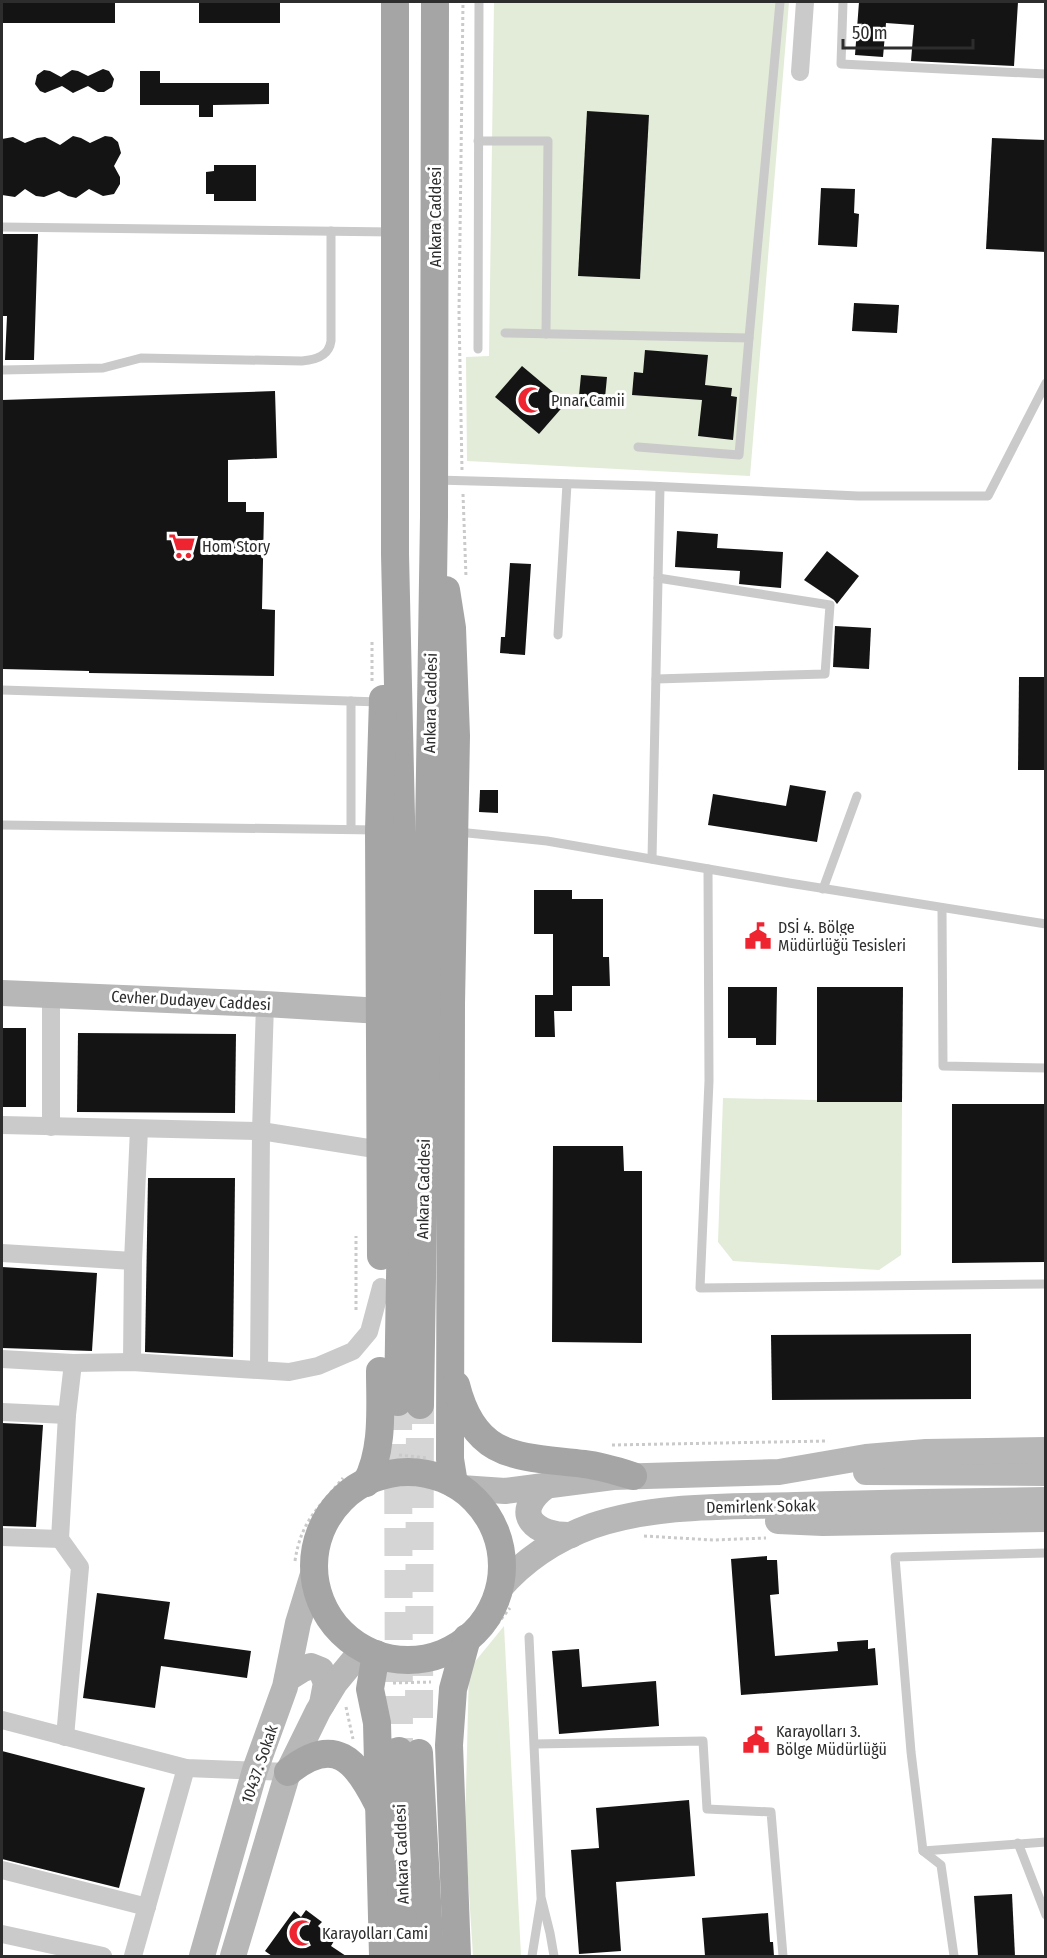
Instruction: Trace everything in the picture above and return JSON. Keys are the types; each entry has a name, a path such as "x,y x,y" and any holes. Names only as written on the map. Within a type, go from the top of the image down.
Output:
{"main road":[{"name":"Ankara Caddesi","path":"395,2 395,554 402,817 402,1156 409,1403 434,517 435,2"},
{"path":"434,517 452,628 456,736 453,831 451,1360 455,1477 484,1511 497,1535 502,1562 499,1589 490,1611 467,1638 444,1652 417,1659 390,1658 370,1651 347,1637 333,1622 320,1598 314,1571 318,1541 327,1520 341,1501 366,1483 390,1474 417,1473 455,1477"},
{"path":"366,1483 373,1470 379,1427 381,1011 379,830 382,702 395,554"},
{"path":"451,1360 458,1390 471,1422 492,1445 516,1455 586,1464 633,1476"},
{"path":"457,1956 449,1745 455,1682 467,1638"},
{"path":"370,1651 370,1689 377,1723 381,1809 383,1956"},
{"name":"Ankara Caddesi","path":"404,1956 399,1815 409,1752 430,1956"},
{"path":"288,1772 303,1760 315,1755 327,1753 339,1756 348,1760 360,1772 381,1809"}],"street":[{"path":"800,72 805,2"},
{"name":"Cevher Dudayev Caddesi","path":"2,993 381,1011"},
{"path":"51,994 51,1127"},
{"path":"259,1370 261,1131 265,1004"},
{"path":"2,1125 261,1131 381,1150"},
{"path":"132,1362 133,1261 140,1129"},
{"path":"2,1253 133,1261"},
{"path":"2,1359 73,1363 132,1362 289,1372 318,1366 353,1351 369,1332 381,1287"},
{"path":"65,1737 80,1567 60,1539 67,1415 73,1363"},
{"path":"2,1412 67,1415"},
{"path":"455,1477 505,1491 613,1477 779,1472 876,1456 926,1452 1046,1450"},
{"name":"Demirlenk Sokak","path":"779,1472 1046,1473"},
{"path":"545,1487 532,1500 530,1508 532,1523 545,1533 571,1535"},
{"name":"Demirlenk Sokak","path":"499,1589 513,1573 535,1556 571,1535 591,1526 631,1516 698,1507 1046,1500"},
{"path":"698,1507 745,1517 813,1523 1046,1519"},
{"path":"2,1537 60,1539"},
{"name":"10437. Sokak","path":"202,1956 255,1770 287,1679 298,1623 314,1571"},
{"name":"10437. Sokak","path":"233,1956 288,1772 335,1683 370,1651"},
{"path":"287,1679 311,1666 321,1670 326,1683 322,1704"},
{"path":"2,1720 186,1768 288,1772"},
{"path":"133,1956 186,1768"},
{"path":"2,1870 147,1906"},
{"path":"2,1934 103,1956"}],"lane":[{"path":"478,350 479,2"},
{"path":"638,447 739,455 780,2"},
{"path":"843,2 842,64 1046,74"},
{"path":"478,141 548,141 546,334"},
{"path":"2,226 395,232"},
{"path":"2,370 103,368 141,358 302,361 321,357 329,350 331,340 331,231"},
{"path":"505,333 749,338"},
{"path":"434,480 858,496 988,496 1046,383"},
{"path":"558,635 567,484"},
{"path":"652,859 660,487"},
{"path":"656,679 825,674 830,605 658,578"},
{"path":"2,690 382,702"},
{"path":"351,701 351,829"},
{"path":"823,889 857,796"},
{"path":"2,825 379,830"},
{"path":"453,831 547,841 823,889 1046,924"},
{"path":"708,869 709,1081 700,1288 1046,1284"},
{"path":"942,908 943,1066 1046,1068"},
{"path":"954,1956 941,1864 923,1851 911,1752 895,1557 1046,1553"},
{"path":"529,1637 542,1898 554,1956"},
{"path":"535,1744 702,1741 707,1809 771,1812 783,1956"},
{"path":"923,1851 1046,1842"},
{"path":"1018,1843 1046,1915"},
{"path":"532,1956 542,1898"}],"path":[{"path":"609,1445 833,1440"},
{"path":"375,1452 455,1477"},
{"path":"370,1689 382,1683 455,1682"}],"green space":[{"path":"494,2 789,2 750,476 467,461 466,357 489,356"},
{"path":"723,1098 902,1102 901,1255 879,1270 733,1261 718,1242"},
{"path":"504,1626 521,1956 473,1956 465,1831 469,1669"}],"building":[{"path":"2,2 115,2 115,23 2,23"},
{"path":"199,2 280,2 280,23 199,23"},
{"path":"859,2 1018,2 1014,66 911,61 914,25 886,23 883,57 855,55"},
{"path":"103,69 109,71 114,79 112,87 104,92 98,92 88,86 73,93 62,86 45,93 40,91 35,84 37,75 44,70 61,77 72,70 88,76"},
{"path":"140,71 160,71 160,83 269,83 269,104 213,105 213,117 199,117 199,105 140,105"},
{"path":"587,111 649,115 640,279 578,276"},
{"path":"73,136 90,143 105,136 112,137 118,142 121,153 114,166 120,177 120,184 114,194 103,196 89,189 76,198 59,191 44,197 36,196 25,189 15,197 2,195 2,139 13,137 25,143 45,137 60,145"},
{"path":"992,138 1046,140 1046,252 986,249"},
{"path":"214,165 256,165 256,201 214,201 214,194 206,194 206,172 214,171"},
{"path":"821,188 855,189 854,213 859,214 857,247 818,245"},
{"path":"2,234 38,234 34,360 5,360 7,316 2,316"},
{"path":"854,303 899,305 897,333 852,331"},
{"path":"645,350 708,355 705,385 732,388 731,396 737,397 733,440 698,436 702,400 632,395 634,372 643,373"},
{"name":"Pınar Camii","path":"522,366 566,403 539,434 495,397"},
{"path":"581,375 607,377 604,408 578,406"},
{"name":"Hom Story","path":"275,391 277,458 228,460 228,502 246,502 246,512 264,512 262,609 275,610 274,676 2,669 2,400"},
{"path":"677,531 718,534 717,548 783,552 781,588 739,584 740,571 675,567"},
{"path":"827,551 859,576 837,604 804,580"},
{"path":"510,563 531,564 525,655 500,653 501,637 505,637"},
{"path":"835,626 871,628 869,669 833,667"},
{"path":"1019,677 1046,677 1046,770 1018,770"},
{"path":"790,785 826,791 817,842 708,825 713,794 786,806"},
{"path":"480,790 498,790 498,813 479,812"},
{"path":"534,890 572,890 572,899 603,899 603,957 609,957 610,986 572,986 572,1011 554,1011 555,1037 535,1037 535,995 553,995 553,934 534,934"},
{"path":"728,987 777,987 776,1045 756,1045 756,1038 728,1038"},
{"path":"817,987 903,987 902,1102 817,1102"},
{"path":"2,1028 26,1028 26,1107 2,1107"},
{"path":"78,1033 236,1034 235,1113 77,1112"},
{"path":"952,1104 1046,1104 1046,1262 952,1263"},
{"path":"553,1146 623,1146 624,1171 642,1171 642,1343 552,1342"},
{"path":"148,1178 235,1178 233,1357 145,1352"},
{"path":"2,1267 97,1273 92,1351 2,1348"},
{"path":"971,1334 971,1399 772,1400 771,1335"},
{"path":"2,1423 43,1425 36,1527 2,1526"},
{"path":"767,1556 767,1560 777,1560 779,1594 770,1595 775,1656 838,1651 837,1642 868,1640 868,1649 875,1648 878,1685 741,1695 731,1559"},
{"path":"97,1593 170,1602 164,1639 251,1651 247,1678 161,1666 155,1708 83,1698"},
{"path":"579,1649 582,1687 656,1681 659,1726 559,1734 552,1651"},
{"path":"2,1751 145,1788 119,1888 2,1859"},
{"path":"689,1800 695,1876 616,1882 621,1951 579,1954 571,1850 599,1848 596,1808"},
{"path":"1012,1894 1015,1956 978,1956 974,1896"},
{"name":"Karayolları Cami","path":"306,1910 322,1922 318,1926 334,1941 331,1946 346,1956 272,1956 265,1951 294,1911 301,1917"},
{"path":"768,1913 770,1942 773,1942 774,1956 705,1956 702,1918"}],"tunnel":[{"path":"398,1402 399,1751"},
{"path":"419,1718 420,1405"}],"place":[{"name":"Pınar Camii","path":"531,400"},
{"name":"Hom Story","path":"182,546"},
{"name":"DSİ 4. Bölge Müdürlüğü Tesisleri","path":"758,936"},
{"name":"Karayolları 3. Bölge Müdürlüğü","path":"756,1740"},
{"name":"Karayolları Cami","path":"302,1933"}]}
